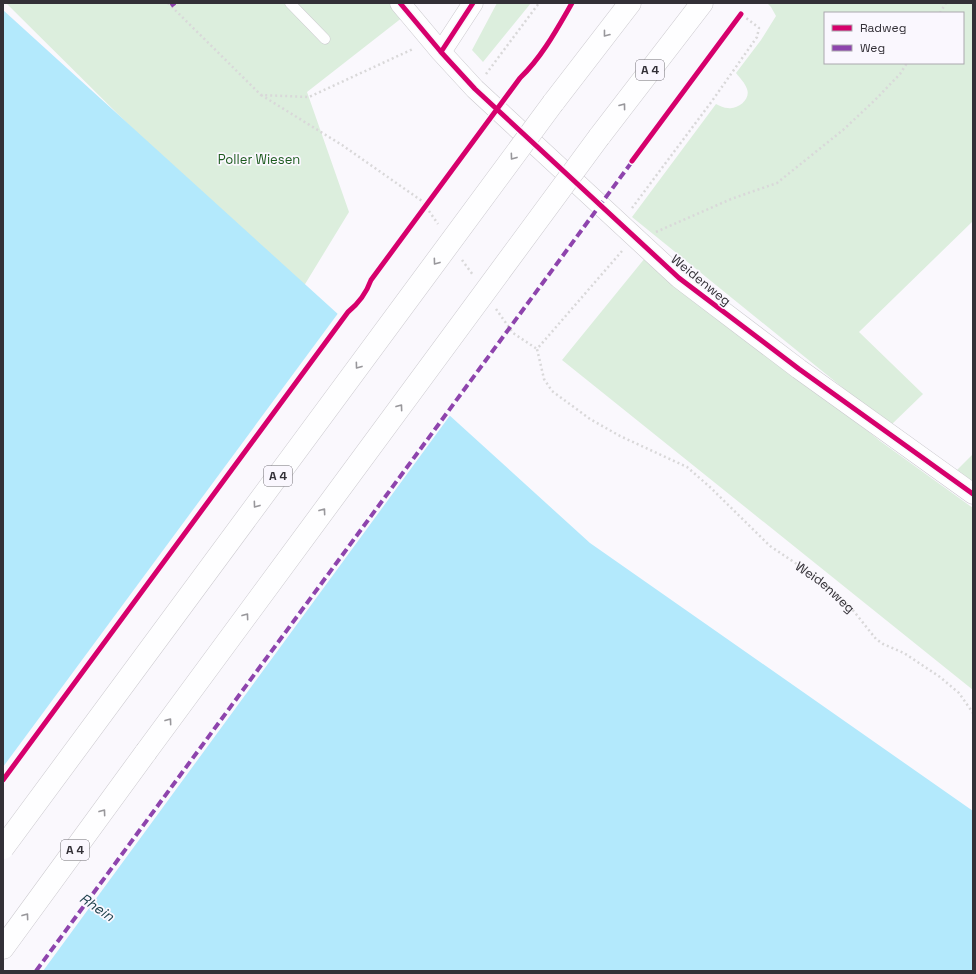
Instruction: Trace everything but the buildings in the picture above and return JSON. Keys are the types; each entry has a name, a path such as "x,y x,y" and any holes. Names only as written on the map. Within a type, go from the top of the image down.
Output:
{"highway":[{"name":"A 4","path":"3,848 553,103 630,3"},
{"name":"A 4","path":"3,948 599,137 702,3"}],"street":[{"name":"Weidenweg","path":"400,3 475,89 679,278 799,369 973,494"},
{"path":"436,46 473,3"}],"lane":[{"path":"290,3 325,39"}],"path":[{"path":"168,3 260,95 342,145 422,201 439,226"},
{"path":"475,89 539,3"},
{"path":"941,12 946,3"},
{"path":"496,308 513,333 537,348 630,233 712,101 757,37 759,28 741,14"},
{"path":"260,95 309,97 436,46"},
{"path":"630,233 777,183 843,130 900,74 906,64"},
{"path":"461,258 474,276"}],"green space":[{"name":"Poller Wiesen","path":"6,3 390,3 403,17 307,92 349,212 299,294"},
{"path":"497,3 531,3 483,62 472,50"},
{"path":"767,3 973,3 973,221 859,332 923,394 890,426 632,217 716,104 725,108 732,108 743,103 748,93 744,83 736,73 761,40 776,16"},
{"path":"645,258 797,374 880,441 973,508 973,690 562,360"},
{"path":"973,454 973,487 954,473"}],"water":[{"name":"Rhein","path":"3,10 590,543 973,811 973,971 3,971"}],"pier":[{"path":"339,312 451,414 43,971 3,971 3,767"}],"marked path":[{"path":"171,6 175,3"},
{"path":"36,971 634,159"}],"cycle path":[{"path":"400,3 441,52 475,89 679,278 799,369 973,494"},
{"path":"441,52 473,3"},
{"path":"3,780 348,312 362,298 371,280 520,78 542,52 572,3"},
{"path":"632,161 741,14"}]}
